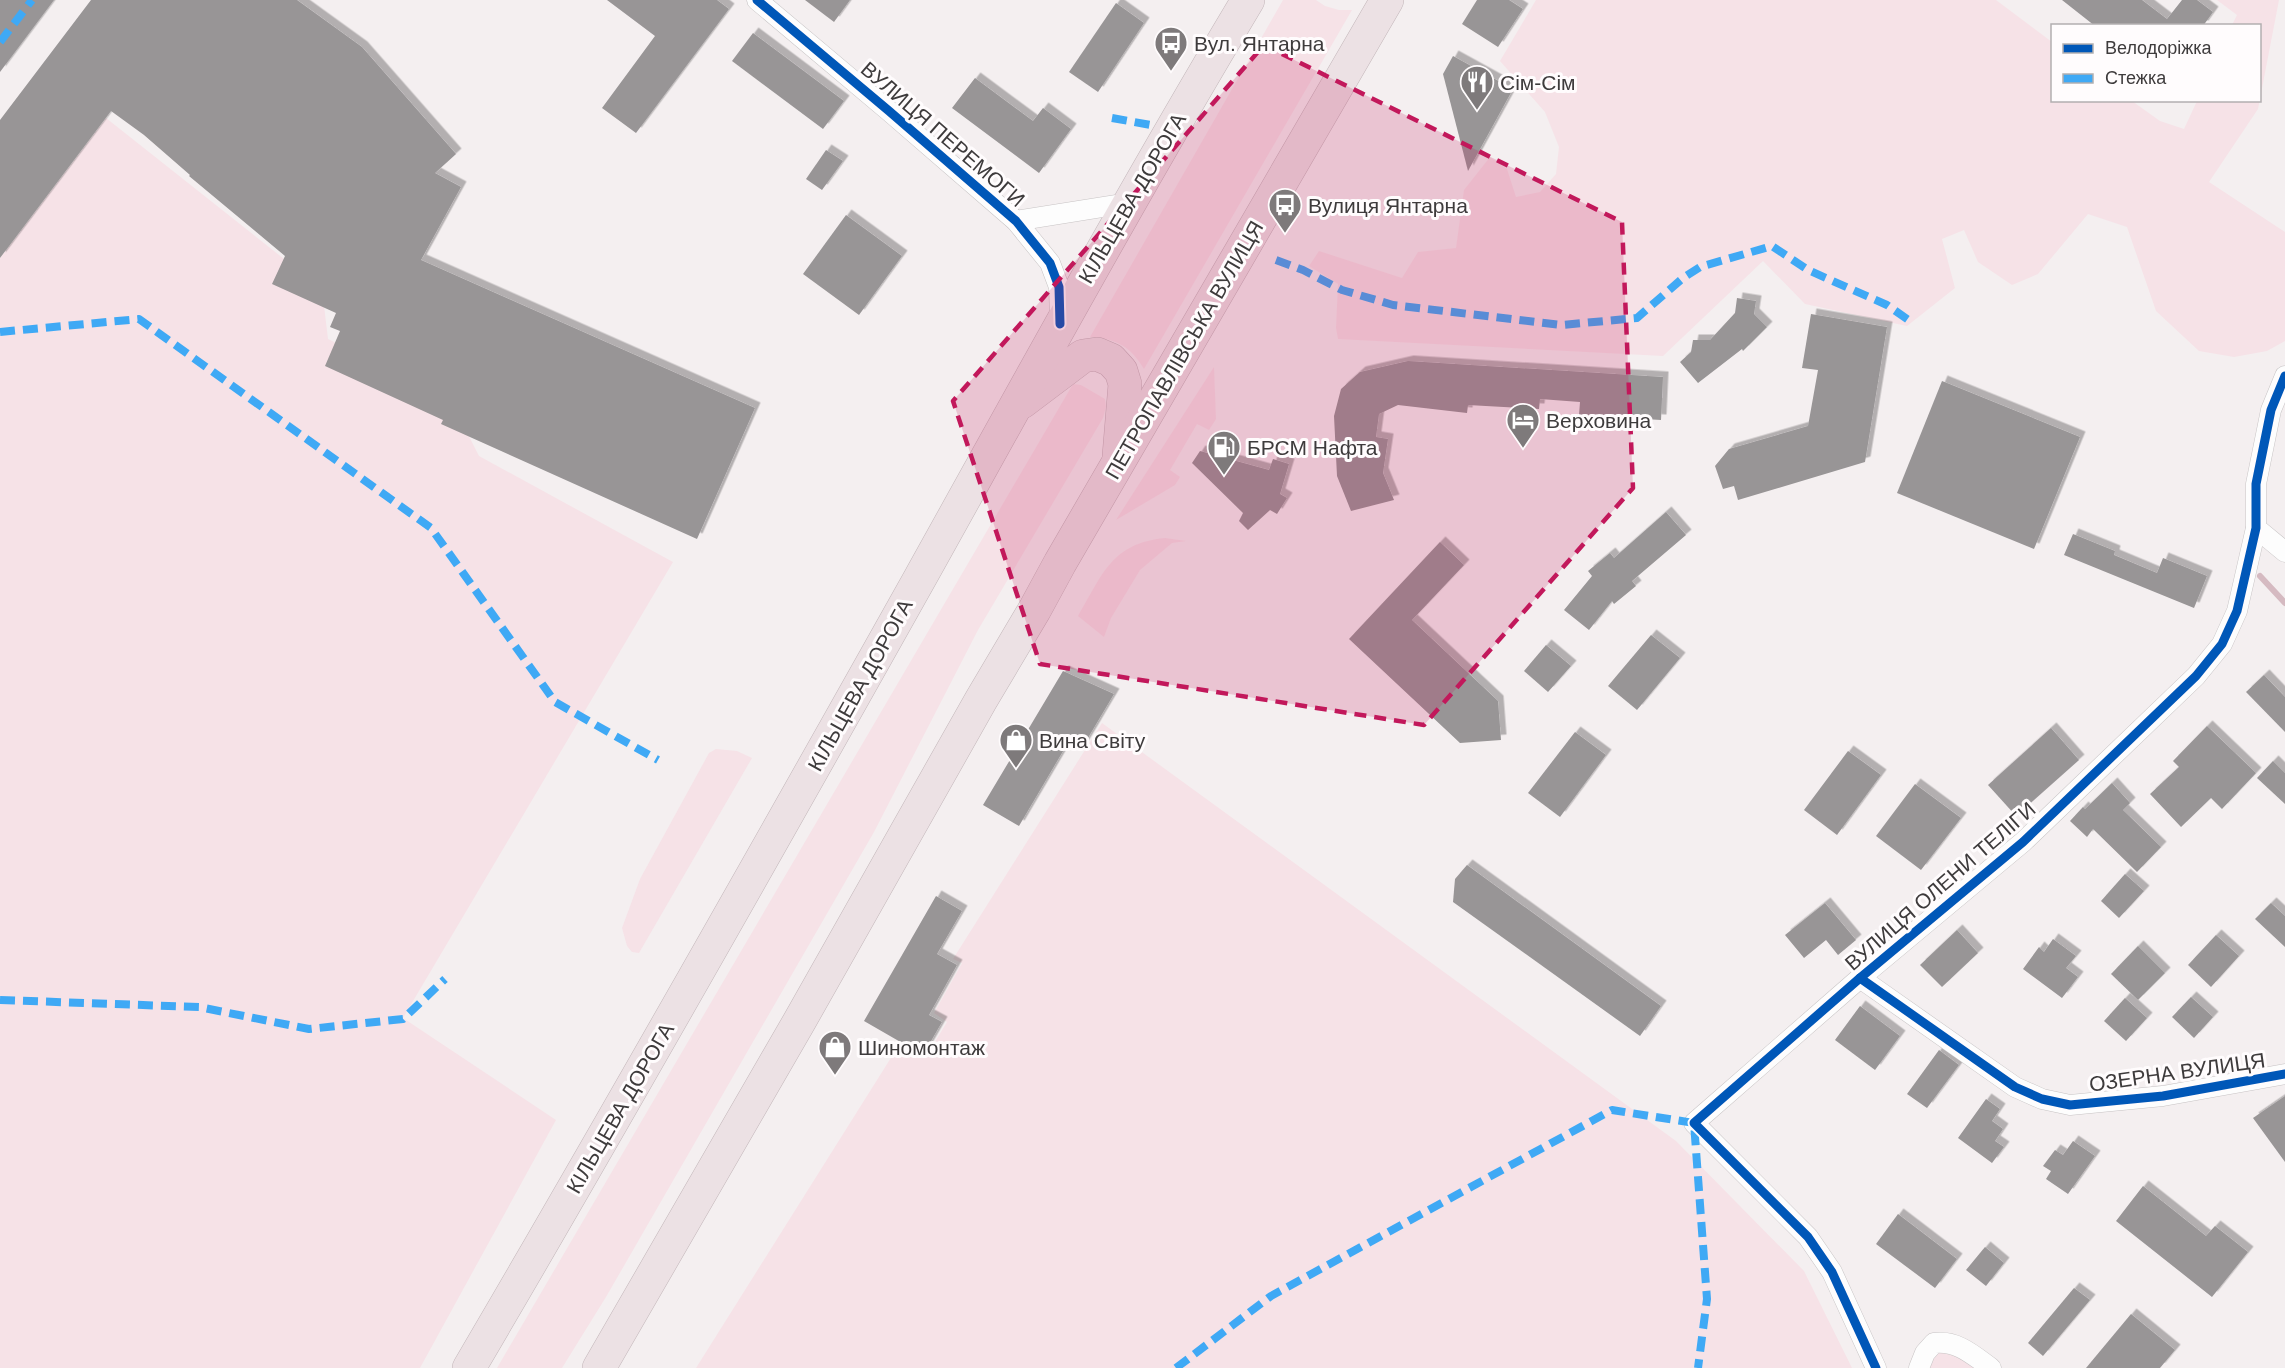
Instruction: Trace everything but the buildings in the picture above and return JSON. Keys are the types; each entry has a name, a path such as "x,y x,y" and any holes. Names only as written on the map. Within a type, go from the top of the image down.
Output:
{"highway":[{"name":"КІЛЬЦЕВА ДОРОГА","path":"469,1368 664,1032 1128,203 1248,0"},
{"name":"ПЕТРОПАВЛІВСЬКА ВУЛИЦЯ","path":"599,1368 799,1022 981,700 1387,0"},
{"path":"1014,409 1083,356 1097,354 1111,360 1121,371 1125,384 1119,464"}],"street":[{"name":"ВУЛИЦЯ ПЕРЕМОГИ","path":"756,0 880,103 1016,221 1050,263 1059,287 1060,324"},
{"name":"ВУЛИЦЯ ПЕРЕМОГИ","path":"1016,221 1128,203"},
{"name":"ВУЛИЦЯ ОЛЕНИ ТЕЛІГИ","path":"1876,1368 1832,1272 1808,1237 1694,1123 1860,978 2023,842 2196,676 2223,644 2237,611 2256,528 2256,483 2271,410 2285,376"},
{"path":"2256,528 2285,552"},
{"name":"ОЗЕРНА ВУЛИЦЯ","path":"1860,978 2015,1087 2042,1099 2070,1105 2163,1096 2285,1074"},
{"path":"1919,1368 1925,1353 1934,1343 1943,1342 1956,1344 1991,1368"}],"highlighted area":[{"path":"1264,45 1622,222 1633,488 1424,725 1040,664 953,401"}],"shaded area":[{"path":"1283,0 1316,0 1325,6 1339,10 1352,10 1144,369 1122,345 1090,337"},
{"path":"1536,0 1996,0 2051,41 2051,102 2133,102 2160,121 2184,129 2197,102 2260,102 2258,109 2209,182 2285,232 2285,341 2267,351 2234,357 2199,351 2156,311 2127,227 2088,214 2038,274 2012,285 1978,262 1964,230 1942,239 1955,288 1907,326 1805,304 1763,261 1663,356 1338,339 1336,328 1338,284 1309,266 1319,251 1402,278 1418,252 1456,248 1464,190 1490,157 1507,169 1516,197 1540,192 1556,174 1559,147 1545,112 1500,61"},
{"path":"2217,0 2279,0 2261,94 2261,24 2232,24 2237,15"},
{"path":"106,118 322,289 328,339 451,401 479,456 673,562 403,1018 556,1120 420,1368 0,1368 0,258"},
{"path":"1214,367 1216,419 1209,430 1197,424 1170,470 1180,477 1175,485 1116,520"},
{"path":"1073,384 1081,385 1105,399 1106,407 1103,418 978,630 874,832 606,1297 562,1368 497,1368"},
{"path":"1165,538 1186,541 1172,543 1140,570 1111,618 1104,637 1078,616 1102,575 1120,554 1147,541"},
{"path":"1102,723 1676,1141 1804,1271 1852,1368 696,1368 899,1045 925,1058 947,1022 934,1013 962,963 953,959"},
{"path":"716,749 737,751 752,758 639,953 632,952 627,946 622,928 640,879 709,753"},
{"path":"1932,1348 1954,1354 1976,1368 1925,1368"}],"waterway":[{"path":"2260,576 2285,603"}],"marked path":[{"path":"0,42 32,0"},
{"path":"1112,118 1151,125"},
{"path":"1276,260 1303,270 1342,290 1393,305 1562,325 1637,318 1683,278 1700,267 1772,246 1808,270 1887,305 1910,321"},
{"path":"0,332 139,319 431,528 555,702 658,760"},
{"path":"0,1000 199,1007 309,1029 403,1019 445,979"},
{"path":"1176,1368 1271,1296 1612,1110 1694,1123 1707,1299 1698,1368"}],"cycle path":[{"path":"757,0 1016,221 1050,263 1059,287 1060,324"},
{"path":"1876,1368 1832,1272 1808,1237 1694,1123 1860,978 2023,842 2196,676 2222,644 2237,611 2256,528 2256,484 2271,410 2285,376"},
{"path":"1860,978 2015,1087 2042,1099 2070,1105 2163,1096 2285,1074"}],"place":[{"name":"Вул. Янтарна","path":"1171,72"},
{"name":"Сім-Сім","path":"1477,111"},
{"name":"Вулиця Янтарна","path":"1285,234"},
{"name":"Верховина","path":"1523,449"},
{"name":"БРСМ Нафта","path":"1224,476"},
{"name":"Вина Світу","path":"1016,769"},
{"name":"Шиномонтаж","path":"835,1076"}]}
